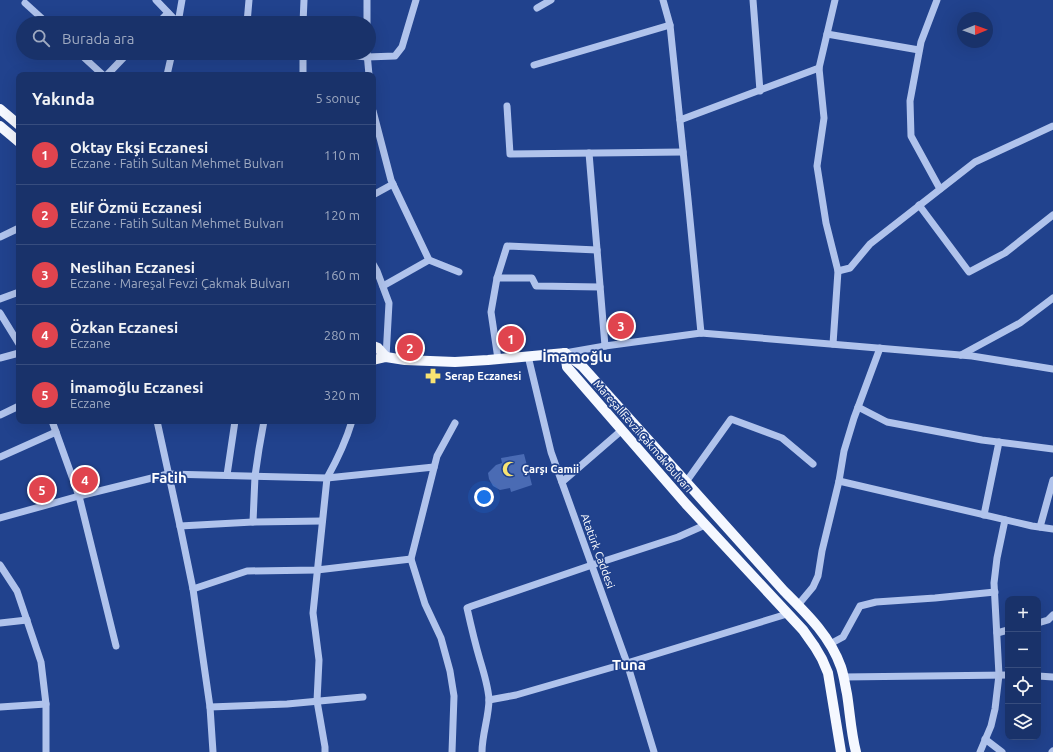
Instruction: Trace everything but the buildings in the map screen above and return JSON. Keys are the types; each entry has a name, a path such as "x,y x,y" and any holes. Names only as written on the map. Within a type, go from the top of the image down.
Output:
{"main road":[{"path":"0,109 16,122"},
{"path":"0,126 16,139"},
{"path":"376,347 386,357"},
{"path":"376,359 386,357 405,360 455,362 565,353"},
{"name":"Mareşal Fevzi Çakmak Bulvarı","path":"565,353 567,367 705,525 803,630 815,647 828,673 841,752"},
{"name":"Mareşal Fevzi Çakmak Bulvarı","path":"565,353 582,366 784,591 814,621 835,652 842,668 856,752"}],"street":[{"path":"156,0 171,16"},
{"path":"179,16 182,0"},
{"path":"248,16 249,0"},
{"path":"303,0 304,16"},
{"path":"367,0 367,16"},
{"path":"376,55 395,56 402,47 416,0"},
{"path":"537,8 551,0"},
{"path":"663,0 670,25 684,152 701,333"},
{"path":"753,0 760,90"},
{"path":"833,344 838,271 826,223 817,166 824,118 819,68 835,0"},
{"path":"937,0 921,42 910,101 911,136 940,189"},
{"path":"25,3 39,16"},
{"path":"165,16 168,13"},
{"path":"534,65 670,25"},
{"path":"827,34 919,50"},
{"path":"87,60 100,72"},
{"path":"110,72 121,60"},
{"path":"168,72 170,60"},
{"path":"302,72 303,60"},
{"path":"368,60 369,72"},
{"path":"680,120 819,68"},
{"path":"507,106 510,154 684,152"},
{"path":"376,122 393,184 429,260 459,272"},
{"path":"838,271 850,268 870,244 975,162 1053,126"},
{"path":"589,153 605,346"},
{"path":"376,193 393,184"},
{"path":"919,205 969,272 1005,253 1053,215"},
{"path":"0,237 16,229"},
{"path":"493,360 491,312 497,278 507,246 597,250"},
{"path":"383,286 429,260"},
{"path":"376,269 389,303 386,357"},
{"path":"497,278 532,278 536,286 600,287"},
{"path":"0,299 16,293"},
{"path":"960,355 1020,322 1053,298"},
{"path":"0,313 16,339"},
{"path":"565,353 701,333 972,356 1053,369"},
{"path":"798,605 813,587 818,576 822,551 839,481 844,451 858,407 880,348"},
{"path":"0,358 16,354"},
{"name":"Atatürk Caddesi","path":"528,356 551,452 627,663 654,752"},
{"path":"0,414 16,407"},
{"path":"858,407 887,422 982,440 1053,449"},
{"path":"686,482 731,419 782,438 813,464"},
{"path":"452,752 454,696 450,671 441,638 425,604 411,559 437,456 454,423"},
{"path":"53,424 79,496 116,646"},
{"path":"158,424 193,589 210,707 213,752"},
{"path":"227,475 235,424"},
{"path":"253,522 255,476 263,424"},
{"path":"325,752 326,747 317,701 318,660 313,613 327,478 346,439 351,424"},
{"path":"562,482 622,430"},
{"path":"0,457 56,432"},
{"path":"984,515 999,442"},
{"path":"0,518 79,496 168,474 327,478 434,467"},
{"path":"1040,528 1053,480"},
{"path":"839,481 1040,528 1053,529"},
{"path":"980,752 991,726 995,709 999,675 994,583 997,558 1005,520"},
{"path":"180,526 253,522 322,521"},
{"path":"482,752 489,700 487,683 470,625 467,608 678,537 705,525"},
{"path":"193,589 247,571 317,570 411,559"},
{"path":"0,565 17,592 40,662 46,704 46,752"},
{"path":"830,644 843,638 860,606 876,602 995,592"},
{"path":"489,700 516,695 627,663 787,614"},
{"path":"1041,621 1048,620 1053,615"},
{"path":"0,623 27,620"},
{"path":"997,633 1005,631"},
{"path":"843,677 1005,675"},
{"path":"1041,676 1053,676"},
{"path":"210,707 287,704 363,697"},
{"path":"0,707 46,704"},
{"path":"984,740 1002,752"}],"place":[{"name":"Neslihan Eczanesi","path":"621,326"},
{"name":"Oktay Ekşi Eczanesi","path":"511,339"},
{"name":"Elif Özmü Eczanesi","path":"410,348"},
{"name":"Serap Eczanesi","path":"433,376"},
{"name":"Çarşı Camii","path":"510,469"},
{"name":"Özkan Eczanesi","path":"85,480"},
{"name":"İmamoğlu Eczanesi","path":"42,490"}],"district":[{"name":"İmamoğlu","path":"577,357"},
{"name":"Fatih","path":"169,478"},
{"name":"Tuna","path":"629,665"}]}
